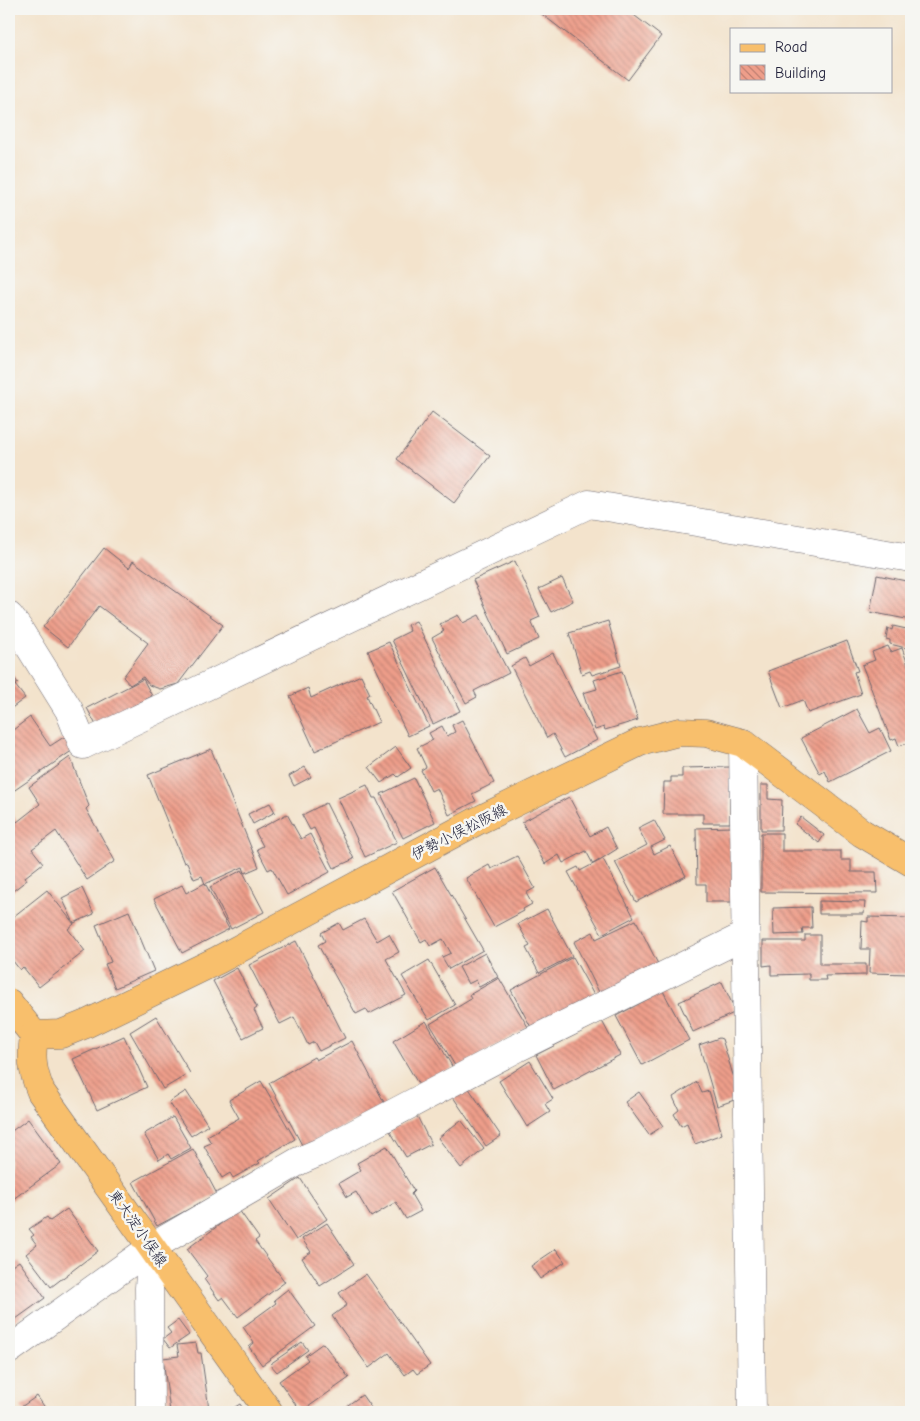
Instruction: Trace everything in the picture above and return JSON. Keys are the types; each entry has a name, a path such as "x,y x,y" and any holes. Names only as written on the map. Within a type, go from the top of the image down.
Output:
{"main road":[{"name":"伊勢小俣松阪線","path":"34,1035 61,1034 86,1024 218,960 477,821 640,742 679,732 706,733 742,744 862,834 911,862"},
{"path":"9,1003 34,1035"},
{"name":"東大淀小俣線","path":"34,1035 31,1058 34,1075 42,1092 269,1412"}],"street":[{"path":"9,616 69,710 83,745 589,504 911,558"},
{"path":"742,744 752,1412"},
{"path":"9,1350 152,1248 299,1161 320,1152 517,1048 744,936"},
{"path":"150,1412 149,1288 152,1248"}],"building":[{"path":"535,9 626,9 661,36 628,80"},
{"path":"432,412 490,456 454,503 397,459"},
{"path":"104,548 129,568 133,561 223,625 178,684 160,689 149,685 143,677 130,685 123,677 148,643 99,606 68,647 43,627"},
{"path":"515,561 540,617 531,621 539,639 507,654 473,580"},
{"path":"877,575 911,582 911,620 870,612"},
{"path":"562,578 573,601 551,612 539,589"},
{"path":"458,615 463,623 479,615 509,673 474,691 477,697 466,703 432,638 444,631 440,624"},
{"path":"416,621 460,711 433,724 392,640 410,631 407,625"},
{"path":"608,621 621,666 592,675 590,671 582,674 569,633"},
{"path":"893,626 911,630 910,649 890,644 890,640 886,639 888,628 892,630"},
{"path":"847,641 858,671 854,672 861,694 808,713 803,700 782,708 768,671"},
{"path":"389,642 429,726 408,736 368,651"},
{"path":"888,646 891,652 902,648 911,673 911,742 899,746 896,738 891,740 862,665 875,660 872,652"},
{"path":"553,653 597,740 565,757 553,734 547,738 511,666 525,658 529,666"},
{"path":"9,670 18,683 15,685 25,698 9,710"},
{"path":"622,671 638,720 605,730 604,727 595,730 583,693 597,689 594,680"},
{"path":"361,675 370,694 367,696 379,722 315,751 290,696 308,688 311,698"},
{"path":"143,679 152,696 96,725 87,708"},
{"path":"857,709 870,733 880,728 891,751 830,782 825,771 820,774 801,738"},
{"path":"30,717 50,746 64,737 73,750 9,794 9,733"},
{"path":"462,720 494,783 472,794 476,801 449,815 437,788 431,791 421,770 426,767 417,748 433,740 429,733 442,726 447,736 455,732 452,725"},
{"path":"396,747 411,768 398,777 395,774 381,783 369,767"},
{"path":"211,749 259,867 245,873 243,867 205,884 202,876 194,879 187,862 184,863 148,775"},
{"path":"70,757 89,806 86,809 115,861 87,880 56,831 32,849 43,863 25,877 27,880 9,894 9,818 13,815 17,822 40,804 29,787"},
{"path":"305,767 311,777 294,786 289,776"},
{"path":"730,767 730,823 703,823 703,814 663,814 664,782 671,782 671,777 682,777 682,768"},
{"path":"414,778 435,822 403,838 381,794"},
{"path":"367,785 373,798 376,798 397,842 365,857 338,798"},
{"path":"761,785 768,785 768,799 782,800 781,830 761,830"},
{"path":"569,797 590,836 606,827 617,849 593,864 586,851 563,863 559,855 545,864 522,822"},
{"path":"270,803 275,812 253,824 248,814"},
{"path":"326,803 354,859 334,868 314,828 310,830 302,815"},
{"path":"287,814 301,839 310,834 330,872 287,895 272,868 268,870 257,849 263,846 255,831"},
{"path":"801,817 824,835 819,843 795,824"},
{"path":"654,820 665,840 651,847 654,854 670,846 686,876 636,902 615,862 647,845 638,828"},
{"path":"732,827 734,902 706,902 706,884 697,884 696,828"},
{"path":"761,833 782,833 782,851 841,851 841,860 851,860 851,872 876,872 877,893 761,892"},
{"path":"517,856 535,888 526,893 532,904 523,909 524,911 494,927 466,878 489,865 491,869"},
{"path":"603,859 634,917 602,934 568,872 578,867 580,871"},
{"path":"435,867 483,950 449,969 442,957 451,953 443,939 430,946 426,939 421,942 392,891"},
{"path":"242,870 264,912 231,929 210,887"},
{"path":"205,883 229,929 182,953 154,899 182,885 186,893"},
{"path":"82,888 94,914 74,923 62,898"},
{"path":"47,890 74,924 68,929 85,951 39,987 23,967 20,970 9,956 9,920"},
{"path":"819,901 865,902 864,914 819,914"},
{"path":"811,907 812,928 802,928 803,934 774,935 773,908"},
{"path":"547,909 572,956 539,973 526,948 530,946 518,924"},
{"path":"129,911 154,971 115,988 105,964 111,962 96,925"},
{"path":"868,917 911,918 911,974 869,973 870,949 861,949 862,921 868,922"},
{"path":"364,919 377,941 389,934 399,952 386,959 406,995 369,1014 366,1009 356,1014 318,945 325,941 321,933 339,923 343,930"},
{"path":"636,920 659,966 601,996 574,942 593,932 596,939"},
{"path":"805,935 820,935 820,964 866,964 866,975 825,976 826,980 809,980 809,974 771,975 771,965 763,966 763,941 805,941"},
{"path":"296,941 345,1038 319,1051 314,1042 308,1045 294,1017 280,1024 249,965"},
{"path":"485,953 498,977 479,987 476,980 468,984 459,967"},
{"path":"573,957 595,997 533,1031 511,990"},
{"path":"429,960 455,1005 429,1020 402,976"},
{"path":"237,968 257,1008 254,1010 263,1028 243,1038 213,981"},
{"path":"499,978 528,1027 457,1069 430,1024 471,999 469,995"},
{"path":"722,982 736,1012 693,1032 679,1002"},
{"path":"663,991 689,1040 642,1065 616,1016"},
{"path":"156,1016 190,1073 163,1089 130,1032"},
{"path":"426,1021 453,1068 420,1087 393,1041"},
{"path":"602,1021 620,1055 554,1090 536,1055"},
{"path":"124,1036 147,1087 97,1110 73,1059"},
{"path":"719,1038 722,1039 740,1098 717,1106 699,1045"},
{"path":"352,1041 386,1106 303,1147 269,1083 314,1057 316,1060"},
{"path":"530,1061 553,1099 545,1104 550,1112 527,1127 499,1081"},
{"path":"261,1081 295,1139 258,1161 260,1163 233,1178 230,1173 222,1178 204,1146 211,1143 207,1136 239,1118 229,1100"},
{"path":"697,1082 702,1093 709,1091 722,1134 695,1144 687,1123 681,1126 674,1114 679,1110 673,1097"},
{"path":"468,1087 501,1136 486,1146 453,1097"},
{"path":"186,1091 208,1125 191,1136 169,1102"},
{"path":"639,1092 663,1126 649,1135 625,1102"},
{"path":"417,1116 431,1144 406,1157 390,1131"},
{"path":"173,1117 191,1148 171,1159 168,1154 159,1160 144,1134"},
{"path":"28,1119 61,1164 9,1202 9,1133"},
{"path":"461,1120 484,1149 461,1168 438,1138"},
{"path":"387,1146 414,1191 411,1194 421,1211 406,1219 396,1202 371,1217 356,1192 347,1197 339,1183 361,1170 357,1163"},
{"path":"193,1149 217,1194 157,1226 133,1182"},
{"path":"300,1178 327,1219 296,1240 269,1199"},
{"path":"67,1209 98,1251 51,1287 26,1254 37,1245 31,1237 34,1235 29,1229 47,1217 50,1221"},
{"path":"239,1210 259,1238 255,1241 285,1282 238,1317 223,1297 219,1300 204,1279 207,1276 187,1249"},
{"path":"327,1223 354,1264 320,1286 302,1258 311,1252 302,1239"},
{"path":"556,1249 565,1262 540,1279 531,1266"},
{"path":"19,1261 45,1298 9,1324 9,1268"},
{"path":"366,1274 430,1365 417,1374 413,1369 405,1375 389,1353 369,1368 332,1316 347,1305 339,1293"},
{"path":"288,1289 315,1326 262,1365 249,1347 254,1343 243,1327 276,1303 274,1300"},
{"path":"178,1320 189,1335 170,1348 163,1339 171,1333 167,1328"},
{"path":"302,1342 308,1350 277,1372 270,1364"},
{"path":"196,1343 198,1353 201,1353 209,1409 170,1412 163,1358 179,1356 177,1345"},
{"path":"323,1343 349,1378 301,1412 279,1381 308,1360 305,1356"},
{"path":"362,1395 374,1412 338,1412"},
{"path":"37,1396 48,1412 25,1412 21,1407"},
{"path":"240,1404 245,1412 227,1412"}]}
